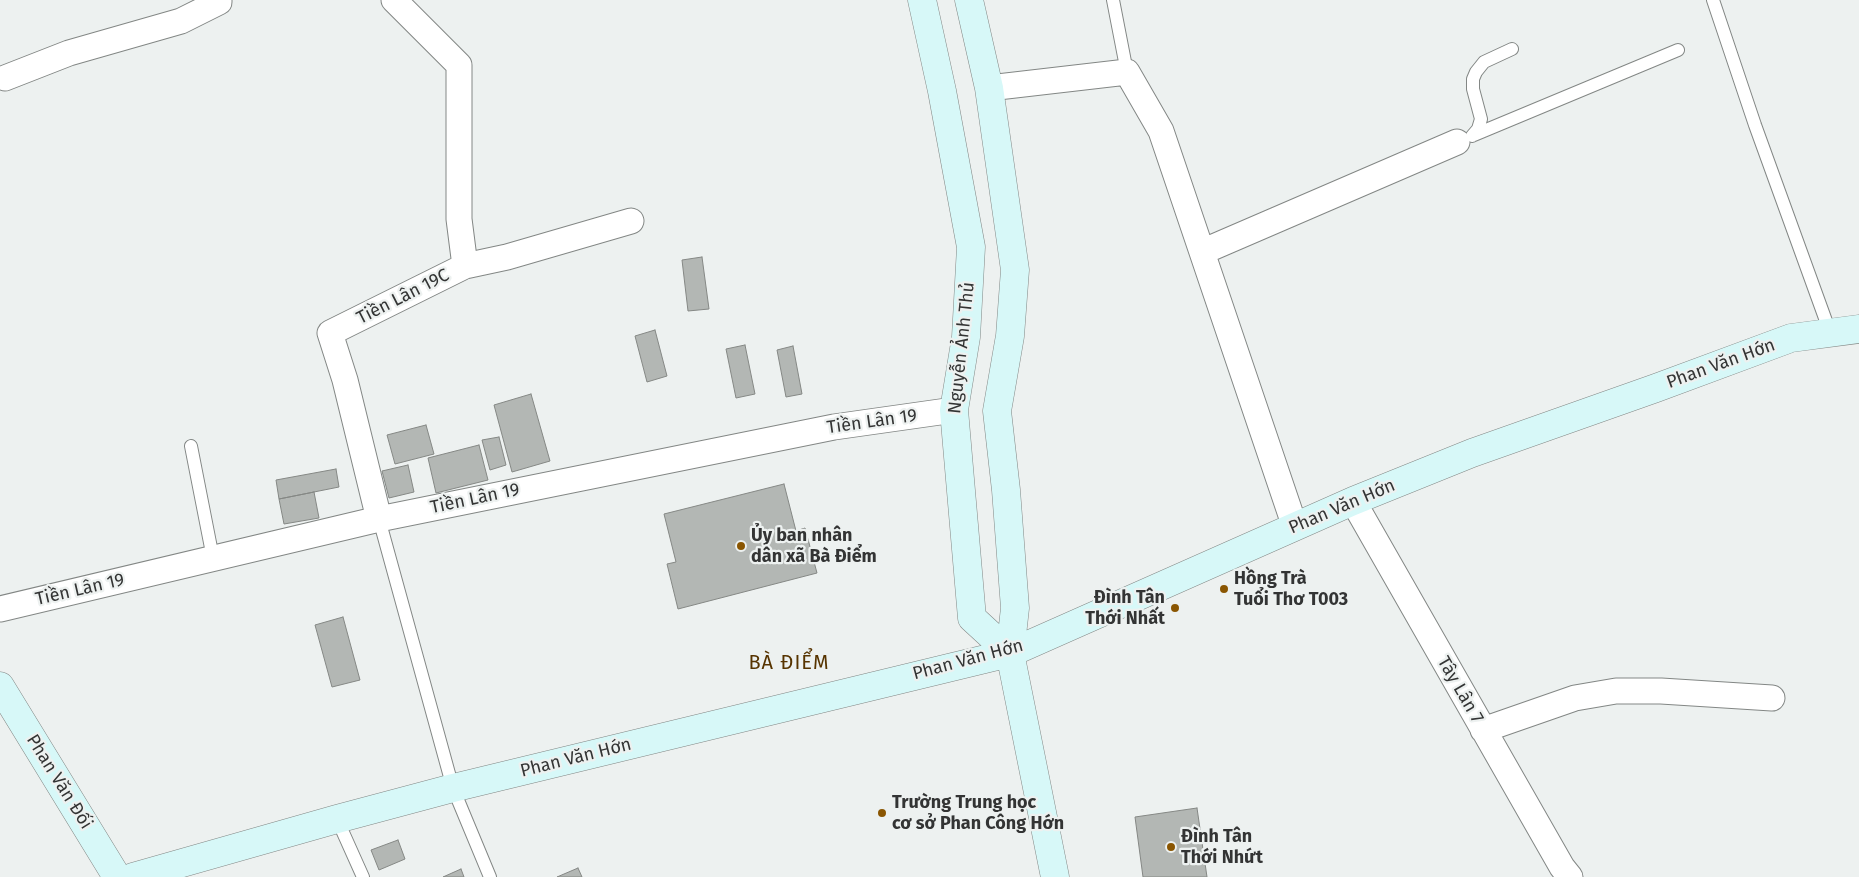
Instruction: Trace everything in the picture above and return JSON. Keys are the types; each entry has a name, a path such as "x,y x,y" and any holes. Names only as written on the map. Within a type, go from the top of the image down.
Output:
{"main road":[{"name":"Nguyễn Ảnh Thủ","path":"922,0 942,91 971,247 966,337 954,410 972,618 1010,653"},
{"path":"969,0 989,88 1015,270 1010,336 997,411 1016,608 1010,653 1054,877"},
{"name":"Phan Văn Hớn","path":"134,877 453,788 1010,653 1353,501 1472,453 1791,338 1859,329"},
{"name":"Phan Văn Đối","path":"0,686 117,877"}],"street":[{"path":"5,78 68,53 181,21 219,2 219,0"},
{"name":"Tiền Lân 19C","path":"379,519 345,380 330,333 465,266 459,219 460,65 394,0"},
{"path":"989,88 1127,72 1162,131 1295,527"},
{"path":"1202,252 1465,138"},
{"path":"465,266 507,257 630,221"},
{"name":"Tiền Lân 19","path":"0,609 379,519 834,427 954,410"},
{"name":"Tây Lân 7","path":"1353,501 1483,730 1561,874"},
{"path":"1483,730 1575,698 1616,691 1661,691 1772,698"}],"lane":[{"path":"1113,0 1127,72"},
{"path":"1713,0 1755,125 1830,332"},
{"path":"1465,138 1478,129 1481,119 1473,89 1473,79 1476,72 1484,62 1512,49"},
{"path":"1465,138 1678,50"},
{"path":"191,446 213,558"},
{"path":"379,519 453,788 490,877"},
{"path":"337,819 363,877"}],"building":[{"path":"702,257 709,309 688,311 682,260"},
{"path":"655,330 667,376 647,382 635,336"},
{"path":"745,345 755,394 736,398 726,349"},
{"path":"793,346 802,394 786,397 777,350"},
{"path":"531,394 550,461 512,472 494,405"},
{"path":"426,425 434,454 395,464 387,435"},
{"path":"499,437 506,465 490,470 482,440"},
{"path":"479,445 488,480 436,493 428,458"},
{"path":"408,465 414,492 389,498 382,471"},
{"path":"336,469 339,487 279,499 276,480"},
{"name":"Ủy ban nhân dân xã Bà Điểm","path":"784,484 796,531 805,528 817,573 678,609 667,564 676,562 664,514"},
{"path":"314,492 319,518 284,524 279,499"},
{"path":"343,617 360,680 332,687 315,625"},
{"name":"Đình Tân Thới Nhứt","path":"1197,808 1207,877 1143,877 1135,817"},
{"path":"398,840 405,859 379,870 371,850"},
{"path":"578,868 582,877 557,877"},
{"path":"461,869 464,877 443,877"}],"place":[{"name":"Ủy ban nhân dân xã Bà Điểm","path":"741,546"},
{"name":"Hồng Trà Tuổi Thơ T003","path":"1224,589"},
{"name":"Đình Tân Thới Nhất","path":"1175,608"},
{"name":"Trường Trung học cơ sở Phan Công Hớn","path":"882,813"},
{"name":"Đình Tân Thới Nhứt","path":"1171,847"}],"district":[{"name":"BÀ ĐIỂM","path":"789,663"}]}
